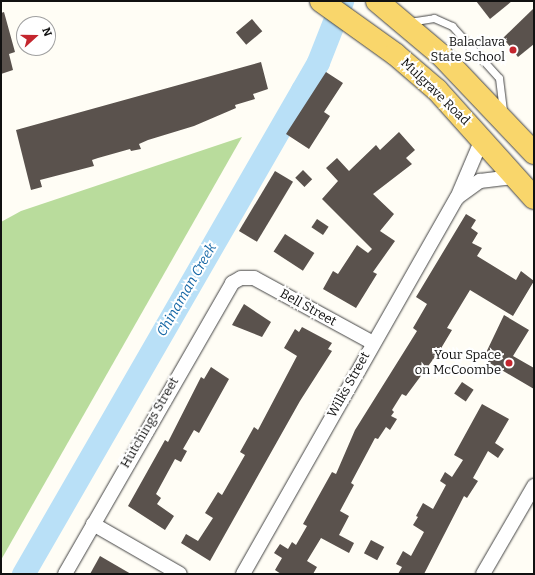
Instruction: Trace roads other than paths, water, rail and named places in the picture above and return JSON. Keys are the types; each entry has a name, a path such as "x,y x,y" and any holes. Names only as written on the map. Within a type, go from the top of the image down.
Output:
{"main road":[{"path":"377,1 404,23 503,120 534,153"},
{"name":"Mulgrave Road","path":"324,3 416,72 482,138 534,198"}],"street":[{"name":"Wilks Street","path":"244,574 373,343 457,198 482,138"},
{"name":"Wilks Street","path":"457,198 480,181 515,177"},
{"name":"Bell Street","path":"241,278 257,280 373,343"},
{"name":"Hutchings Street","path":"65,574 226,289 241,278"},
{"path":"483,574 534,486"},
{"path":"93,524 180,574"}],"lane":[{"path":"404,23 434,18 452,26 499,78 503,120"}],"waterway":[{"name":"Chinaman Creek","path":"23,574 318,62 342,1"}],"place":[{"name":"Balaclava State School","path":"513,50"},
{"name":"Your Space on McCoombe","path":"509,363"}]}
